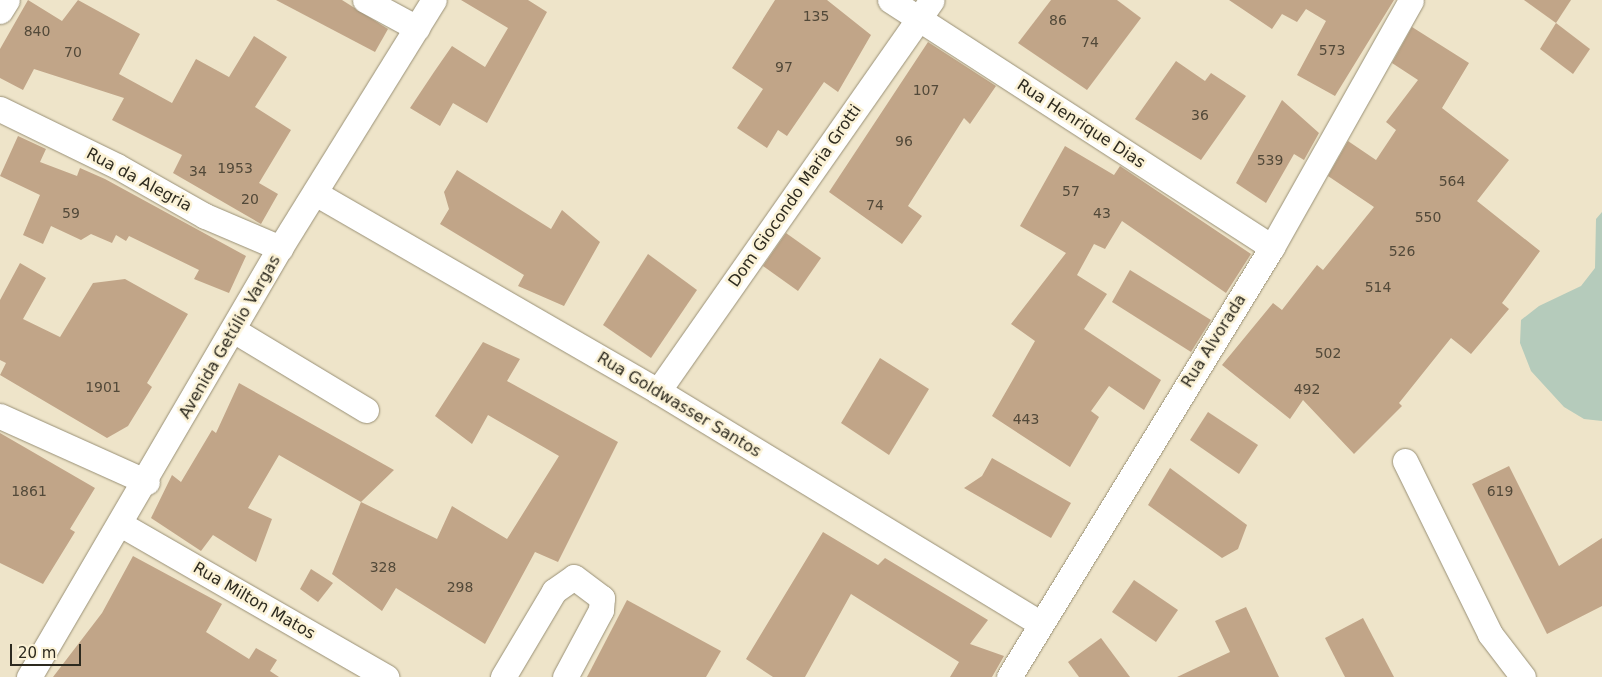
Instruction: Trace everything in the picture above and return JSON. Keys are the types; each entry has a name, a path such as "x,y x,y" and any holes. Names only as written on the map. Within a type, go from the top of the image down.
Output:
{"street":[{"path":"0,11 7,0"},
{"path":"365,0 417,28"},
{"name":"Avenida Getúlio Vargas","path":"29,677 122,525 235,330 280,248 434,0"},
{"name":"Rua Henrique Dias","path":"890,0 925,10 1272,247"},
{"name":"Rua Alvorada","path":"1009,677 1040,623 1272,247 1411,0"},
{"name":"Dom Giocondo Maria Grotti","path":"658,391 925,10"},
{"name":"Rua da Alegria","path":"0,109 117,166 205,216 280,248"},
{"name":"Rua Goldwasser Santos","path":"315,194 658,391 1040,623"},
{"path":"235,330 366,410"},
{"path":"0,416 147,482"},
{"path":"1405,461 1490,634 1523,677"},
{"name":"Rua Milton Matos","path":"122,525 386,677"},
{"path":"503,677 554,591 574,577 602,598 600,610 565,677"}],"green space":[{"path":"1602,212 1602,421 1584,419 1564,407 1531,371 1520,343 1521,320 1539,306 1581,286 1595,268 1596,219"}],"building":[{"path":"28,0 62,21 78,0 140,34 119,74 172,103 196,59 229,77 254,36 287,57 255,107 291,130 259,183 278,194 261,224 173,173 182,155 112,120 124,98 34,69 23,90 0,78 0,49"},
{"path":"276,0 342,0 388,29 375,52"},
{"path":"461,0 528,0 547,12 487,123 453,103 440,126 410,108 452,46 485,67 508,28"},
{"path":"775,0 827,0 871,35 838,92 824,82 787,136 778,130 767,148 737,128 763,89 732,68"},
{"path":"1051,0 1117,0 1141,18 1087,90 1018,43"},
{"path":"1229,0 1394,0 1335,96 1297,75 1326,21 1306,9 1297,22 1282,14 1272,29"},
{"path":"1524,0 1571,0 1556,23"},
{"path":"1556,23 1590,49 1573,74 1540,49"},
{"path":"1412,27 1469,63 1442,108 1509,160 1477,201 1540,251 1502,303 1509,309 1471,354 1451,338 1399,403 1402,406 1354,454 1303,400 1290,419 1222,365 1273,303 1282,310 1317,265 1323,270 1374,207 1328,176 1348,141 1376,160 1396,130 1386,122 1418,80 1392,63"},
{"path":"928,42 996,86 970,124 964,118 908,206 922,216 902,244 829,192"},
{"path":"1176,61 1205,81 1211,73 1246,96 1201,160 1135,119"},
{"path":"1282,100 1319,133 1304,160 1294,154 1266,203 1236,183"},
{"path":"18,136 46,149 40,162 77,176 80,168 105,179 246,256 229,293 194,279 199,270 129,236 126,241 116,235 112,243 91,234 81,240 51,226 43,244 23,235 40,195 0,176"},
{"path":"1065,146 1114,175 1120,166 1251,254 1226,293 1122,221 1105,249 1094,244 1077,275 1107,294 1084,329 1161,380 1144,410 1109,386 1091,411 1099,417 1070,467 992,416 1035,341 1011,324 1066,253 1020,226"},
{"path":"457,170 551,229 562,210 600,242 564,306 518,286 524,275 440,224 449,209 444,192"},
{"path":"786,233 821,258 798,291 763,266"},
{"path":"648,254 697,290 651,358 603,325"},
{"path":"20,263 46,278 23,319 60,337 93,283 125,279 188,314 147,383 152,387 128,426 107,438 0,375 6,363 0,360 0,300"},
{"path":"1130,270 1211,320 1191,352 1112,302"},
{"path":"483,342 520,359 507,381 618,442 558,562 535,552 485,644 396,588 382,611 332,574 361,502 437,539 452,506 507,539 559,456 488,415 472,444 435,416"},
{"path":"880,358 929,389 889,455 841,423"},
{"path":"239,383 394,470 361,502 279,455 248,508 272,519 256,562 213,535 201,551 151,518 172,475 181,482 212,430 216,433"},
{"path":"1208,412 1258,445 1239,474 1190,440"},
{"path":"0,433 95,488 70,529 75,532 43,584 0,563"},
{"path":"992,458 1071,503 1051,538 964,488 982,476"},
{"path":"1509,466 1559,566 1602,538 1602,606 1547,634 1472,484"},
{"path":"1170,468 1247,525 1238,549 1222,558 1148,505"},
{"path":"823,532 878,565 885,558 988,620 970,644 1004,656 992,677 950,677 959,662 851,594 805,677 773,677 746,659"},
{"path":"133,556 222,604 206,632 249,659 256,648 277,660 270,671 279,677 53,677 102,613"},
{"path":"311,569 333,583 318,602 300,589"},
{"path":"1134,580 1178,610 1156,642 1112,612"},
{"path":"627,600 721,651 706,677 587,677"},
{"path":"1246,607 1279,677 1177,677 1230,652 1215,621"},
{"path":"1363,618 1394,677 1345,677 1325,638"},
{"path":"1101,638 1130,677 1079,677 1068,662"}]}
